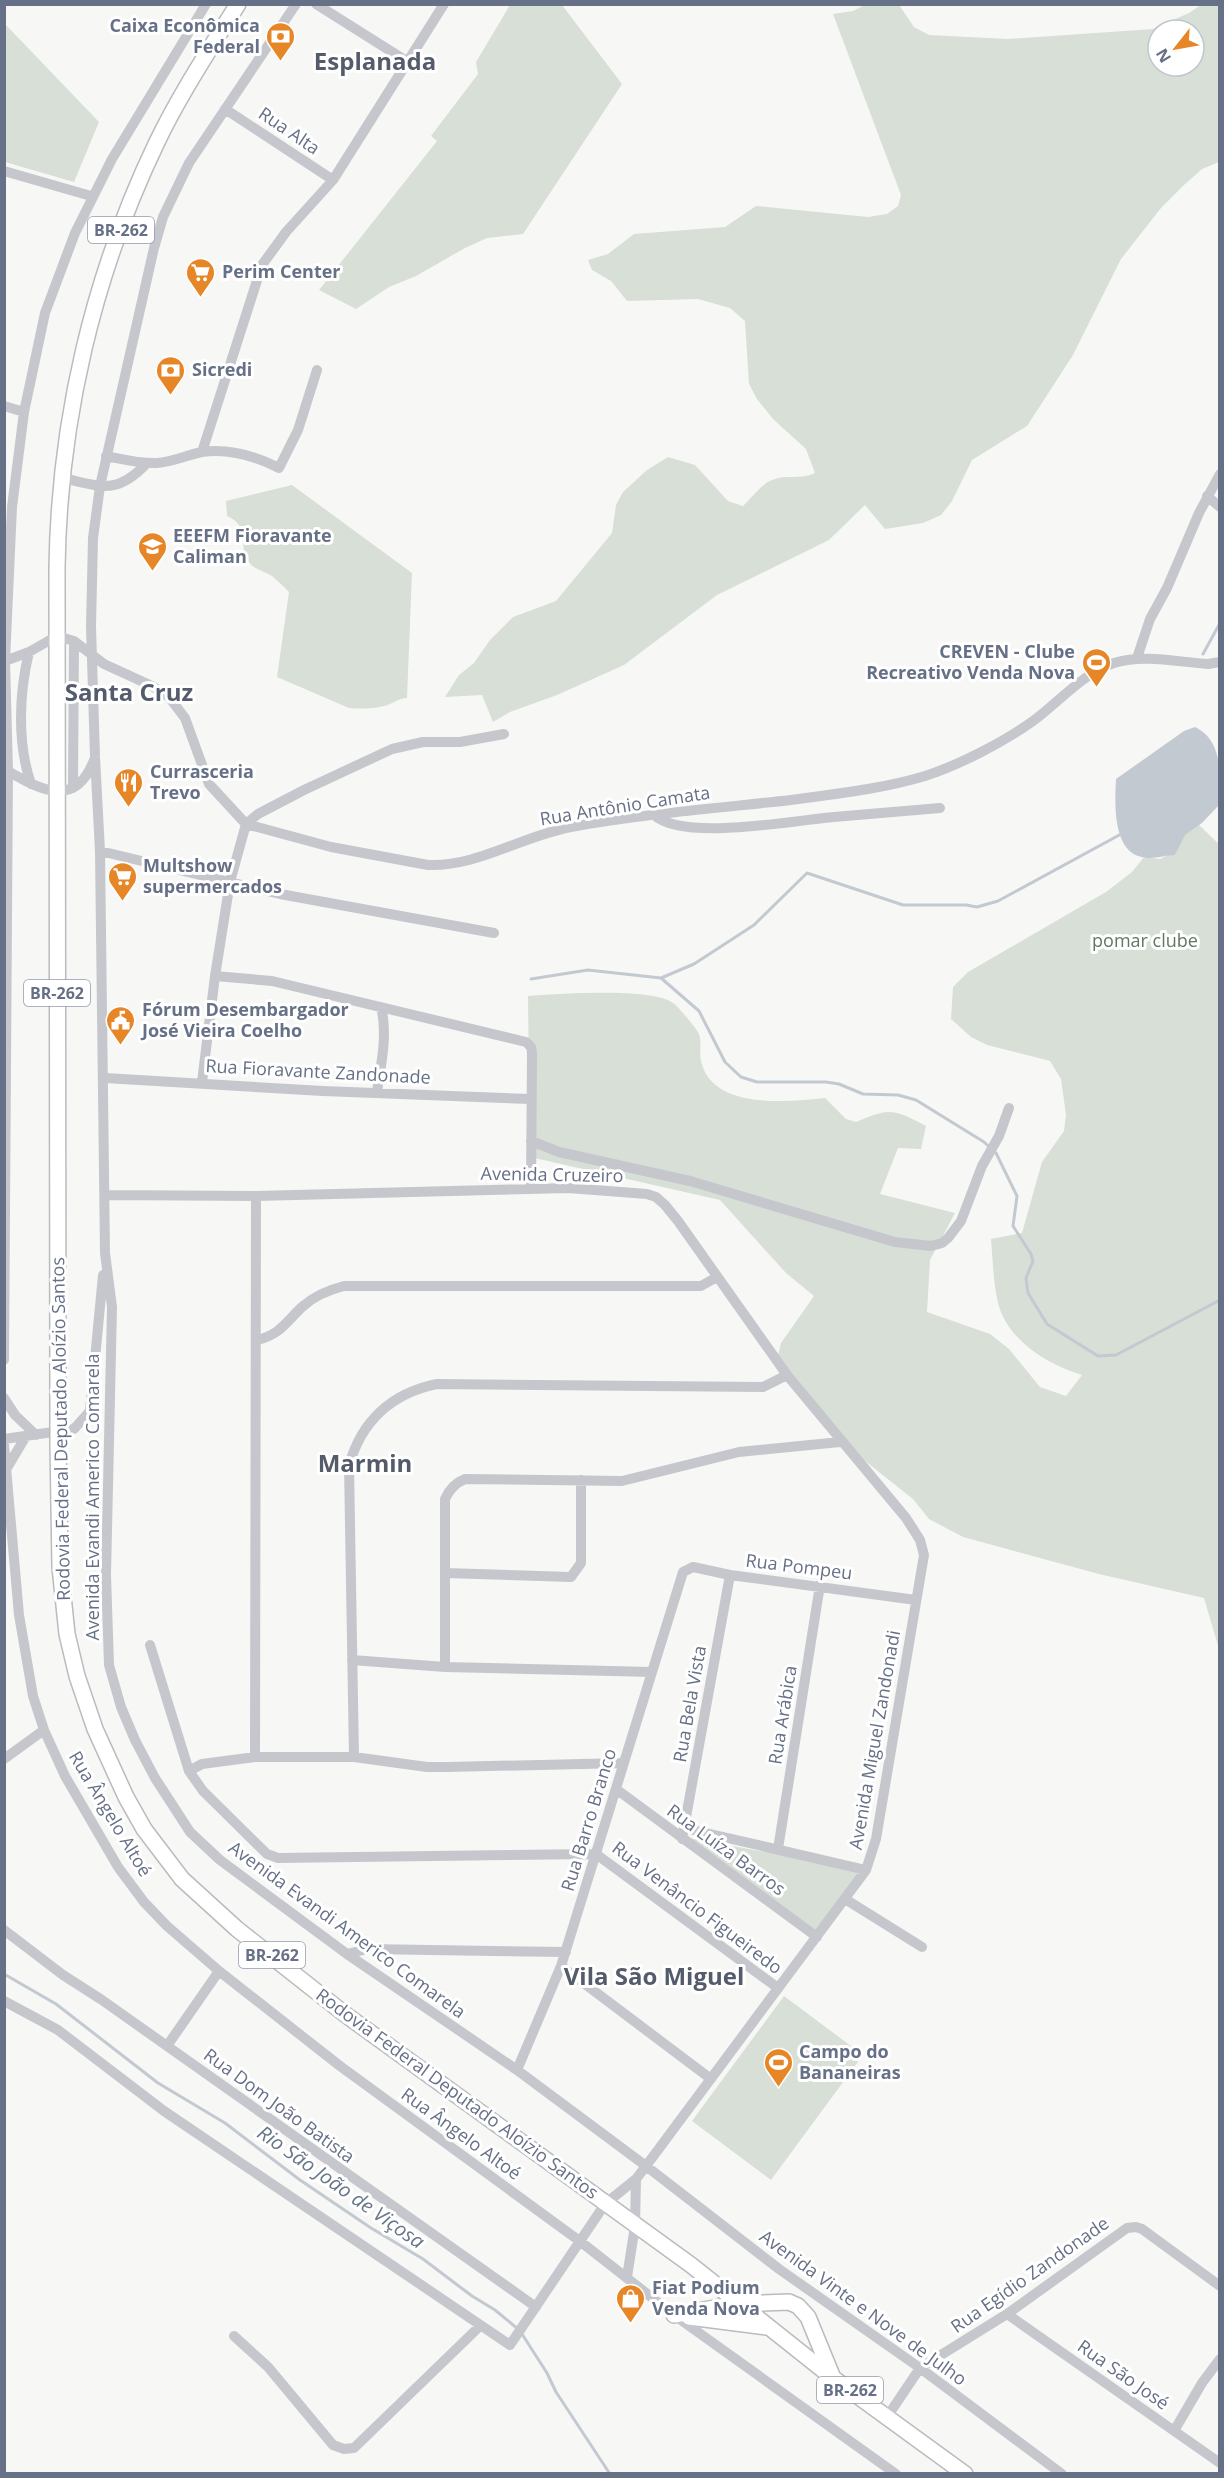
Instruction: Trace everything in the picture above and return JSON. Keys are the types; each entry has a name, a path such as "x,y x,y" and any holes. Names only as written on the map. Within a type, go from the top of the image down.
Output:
{"highway":[{"name":"Rodovia Federal Deputado Aloízio Santos","path":"238,4 193,77 158,142 120,233 83,350 62,478 57,535 58,1444 60,1567 67,1634 77,1676 95,1729 126,1797 144,1829 162,1855 205,1902 346,2015 691,2265 766,2327 965,2474"},
{"path":"674,2315 738,2304 780,2301 798,2306 808,2317 833,2378"},
{"path":"674,2315 766,2327"}],"street":[{"path":"4,1360 8,771 5,661 8,506 24,412 45,313 66,253 91,196 206,4"},
{"name":"Avenida Evandi Americo Comarela","path":"296,4 189,163 163,217 106,456 93,538 92,654 100,851 105,1078 105,1253 112,1307 106,1586 109,1665 121,1707 155,1778 190,1832 220,1860 347,1954 517,2070 646,2166"},
{"path":"316,4 408,62"},
{"path":"202,452 262,265 273,248 333,180 444,4"},
{"name":"Rua Alta","path":"225,109 333,180"},
{"path":"4,171 91,196"},
{"path":"106,456 147,463 178,460 202,452 230,451 258,458 279,468 298,430 317,370"},
{"path":"4,406 24,412"},
{"path":"62,478 100,486 114,486 125,482 147,463"},
{"path":"1220,474 1207,496 1167,588 1150,619 1137,658 1208,664 1220,662"},
{"path":"1207,496 1220,507"},
{"path":"5,661 29,652 57,636 74,641 116,670 152,686 178,707 185,718 209,784 246,824"},
{"path":"73,788 74,641"},
{"path":"29,652 24,672 22,726 25,766 31,784"},
{"name":"Rua Antônio Camata","path":"246,824 331,847 443,866 462,863 545,832 654,815 825,796 915,778 962,761 1032,722 1093,673 1113,664 1137,658"},
{"path":"202,1082 215,976 230,882 246,824 258,814 304,790 392,750 423,741 460,742 504,734"},
{"path":"8,771 41,789 57,792 73,788 87,776 95,757"},
{"path":"654,815 660,821 681,826 742,827 939,808"},
{"path":"100,851 311,900 494,933"},
{"path":"215,976 272,981 526,1042 531,1047 532,1053 531,1189"},
{"path":"377,1092 385,1021 381,1007"},
{"path":"385,1021 396,1011"},
{"name":"Rua Fioravante Zandonade","path":"105,1078 530,1099"},
{"path":"531,1141 559,1152 690,1181 894,1242 932,1246 948,1238 961,1221 987,1155 995,1143 1009,1108"},
{"name":"Avenida Cruzeiro","path":"106,1195 256,1196 531,1189 602,1190 641,1193 656,1197 665,1205 787,1375 840,1442 906,1518 920,1540 924,1555"},
{"path":"255,1757 256,1196"},
{"path":"4,1439 74,1429 90,1411 105,1253"},
{"path":"257,1340 280,1332 302,1307 318,1295 344,1286 701,1286 717,1277"},
{"path":"354,1757 349,1466 356,1445 367,1426 392,1402 414,1390 438,1384 763,1387 787,1375"},
{"path":"4,1398 31,1436"},
{"path":"7,1469 31,1436"},
{"path":"446,1667 445,1499 456,1484 465,1479 622,1481 739,1452 840,1442"},
{"name":"Rua Ângelo Altoé","path":"4,1445 9,1544 24,1656 33,1696 44,1730 65,1776 118,1867 144,1902 219,1971 340,2066 581,2242 674,2315 896,2474"},
{"path":"445,1573 571,1577 581,1563 581,1480"},
{"name":"Avenida Miguel Zandonadi","path":"480,2326 510,2344 513,2341 605,2204 636,2179 866,1870 876,1839 924,1555"},
{"name":"Rua Pompeu","path":"682,1576 687,1568 693,1567 730,1575 916,1600"},
{"name":"Rua Bela Vista","path":"683,1833 730,1575"},
{"name":"Rua Barro Branco","path":"517,2070 566,1952 682,1576"},
{"name":"Rua Arábica","path":"778,1849 820,1586"},
{"path":"150,1646 189,1771 203,1791 267,1854 278,1858 596,1854"},
{"path":"352,1660 446,1667 652,1672"},
{"path":"4,1759 44,1730"},
{"path":"189,1771 202,1764 255,1757 354,1757 427,1767 624,1763"},
{"name":"Rua Luíza Barros","path":"616,1789 683,1833 817,1937"},
{"path":"683,1833 778,1849 866,1870"},
{"name":"Rua Venâncio Figueiredo","path":"596,1854 778,1988"},
{"path":"845,1899 922,1947"},
{"name":"Rua Dom João Batista","path":"4,1930 63,1975 167,2046 533,2310"},
{"path":"347,1954 367,1949 566,1952"},
{"path":"561,1966 711,2079"},
{"path":"167,2046 219,1971"},
{"path":"4,2001 58,2030 164,2111 480,2326 354,2448 344,2449 333,2445 268,2367 234,2336"},
{"name":"Avenida Vinte e Nove de Julho","path":"646,2166 779,2270 920,2368 1062,2474"},
{"path":"627,2277 636,2226 636,2179"},
{"name":"Rua Egídio Zandonade","path":"920,2368 1007,2314 1127,2228 1136,2226 1142,2229 1220,2286"},
{"name":"Rua São José","path":"1007,2314 1220,2463"},
{"path":"1174,2431 1202,2383 1220,2359"},
{"path":"887,2417 920,2368"}],"green space":[{"path":"510,5 562,5 622,84 523,234 487,238 416,276 389,287 356,309 319,290 437,141 431,136 478,74 476,62"},
{"path":"865,5 899,5 914,27 929,35 1008,39 1146,29 1146,78 1206,78 1206,18 1178,18 1201,5 1219,5 1219,162 1202,169 1161,208 1121,259 1073,355 1027,426 972,460 952,501 941,515 923,523 885,529 865,505 829,540 717,595 624,665 557,695 510,712 493,722 482,695 445,697 459,675 474,663 490,640 513,617 556,601 612,533 616,505 623,492 647,470 668,457 695,465 728,501 743,506 760,488 772,480 815,473 806,449 773,419 757,399 749,384 745,321 730,308 698,299 627,301 611,281 592,270 588,260 608,254 634,234 725,227 756,206 868,217 887,214 898,206 901,195 833,14 853,11"},
{"path":"5,24 99,122 74,182 5,162"},
{"path":"292,485 412,573 407,698 380,707 349,708 277,677 289,592 272,576 250,564 245,555 242,531 234,520 227,516 226,501"},
{"name":"pomar clube","path":"1199,825 1220,845 1219,1649 1204,1598 1099,1574 963,1537 929,1519 913,1499 855,1453 777,1360 781,1343 814,1296 786,1273 720,1200 530,1157 528,996 626,993 662,998 673,1003 698,1031 701,1061 708,1077 720,1088 735,1095 772,1101 825,1098 846,1119 856,1122 877,1114 892,1112 926,1126 921,1149 898,1148 880,1194 955,1213 930,1260 927,1312 990,1334 1009,1349 1040,1387 1066,1396 1082,1375 1043,1358 1031,1350 1011,1329 998,1303 991,1239 1022,1233 1042,1162 1064,1131 1066,1115 1061,1079 1050,1061 987,1045 971,1037 951,1019 953,987 968,972 1106,892 1132,872 1144,857 1160,859 1168,855 1175,855 1184,835"},
{"path":"683,1837 865,1870 817,1935"},
{"name":"Campo do Bananeiras","path":"784,1996 863,2055 771,2180 692,2121"}],"shaded area":[{"path":"1195,727 1204,733 1216,750 1219,771 1219,805 1202,823 1185,835 1175,855 1153,858 1138,856 1123,843 1119,833 1116,779 1184,731"}],"waterway":[{"path":"1203,654 1220,623"},
{"path":"531,979 588,970 661,978 694,964 754,925 807,873 903,905 977,907 998,901 1123,833"},
{"path":"661,978 699,1011 725,1062 741,1077 757,1082 826,1082 839,1084 863,1094 898,1095 916,1100 984,1142 996,1153 1017,1196 1013,1226 1033,1261 1026,1278 1028,1293 1047,1324 1098,1356 1116,1355 1220,1300"},
{"name":"Rio São João de Viçosa","path":"4,1974 56,2004 158,2083 225,2123 300,2180 371,2228 423,2259 518,2329"},
{"name":"Rio São João de Viçosa","path":"522,2334 547,2373 556,2392 610,2474"}],"place":[{"name":"Caixa Econômica Federal","path":"281,62"},
{"name":"Perim Center","path":"201,298"},
{"name":"Sicredi","path":"171,396"},
{"name":"EEEFM Fioravante Caliman","path":"152,572"},
{"name":"CREVEN - Clube Recreativo Venda Nova","path":"1096,688"},
{"name":"Currasceria Trevo","path":"129,808"},
{"name":"Multshow supermercados","path":"122,902"},
{"name":"Fórum Desembargador José Vieira Coelho","path":"121,1046"},
{"name":"Campo do Bananeiras","path":"778,2088"},
{"name":"Fiat Podium Venda Nova","path":"631,2324"}],"district":[{"name":"Esplanada","path":"375,62"},
{"name":"Santa Cruz","path":"129,693"},
{"name":"Marmin","path":"365,1464"},
{"name":"Vila São Miguel","path":"654,1977"}]}
